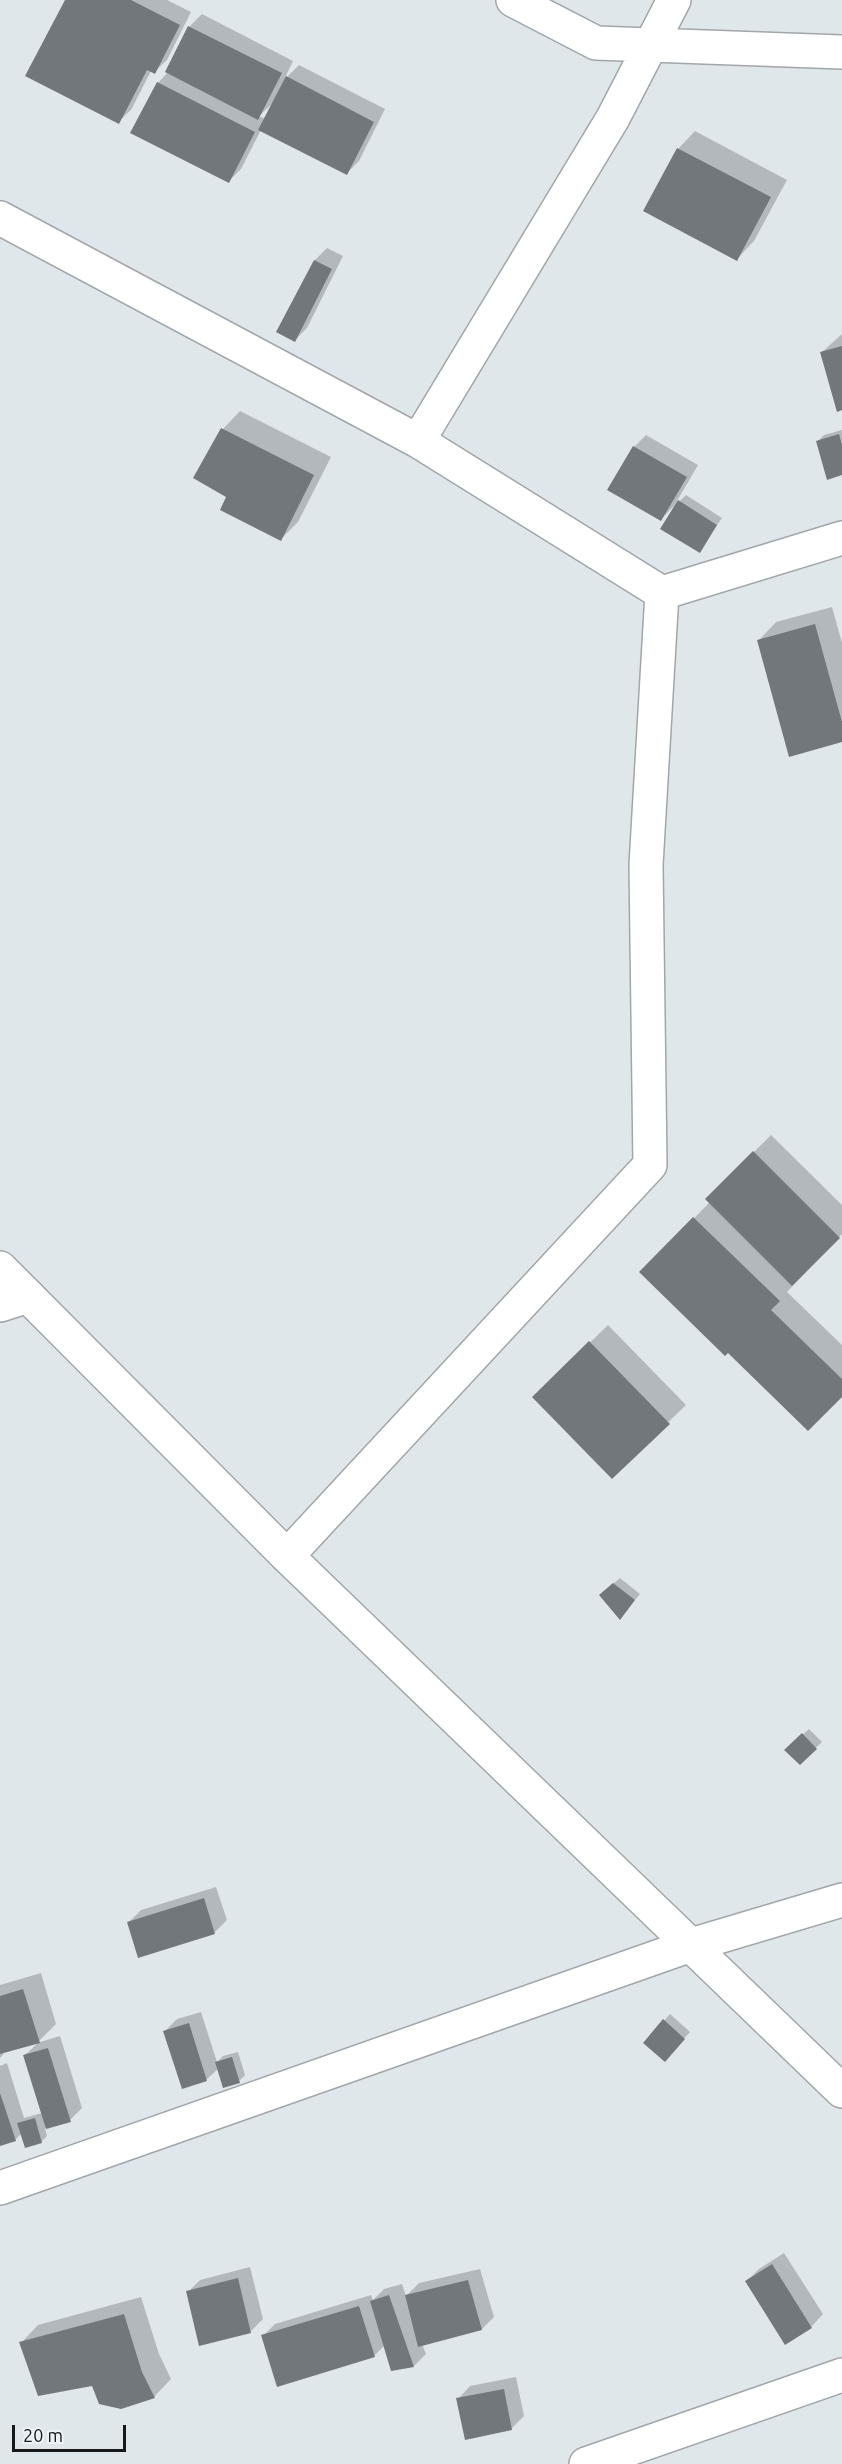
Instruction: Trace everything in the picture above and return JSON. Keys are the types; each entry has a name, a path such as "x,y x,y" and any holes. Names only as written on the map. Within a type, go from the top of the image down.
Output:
{"street":[{"path":"513,0 596,43 842,52"},
{"path":"418,441 613,118 674,0"},
{"path":"0,218 418,441 662,593 842,538"},
{"path":"287,1556 650,1165 646,865 662,593"},
{"path":"0,1268 14,1301 287,1556 842,2091"},
{"path":"0,2188 691,1945 842,1900"},
{"path":"586,2464 842,2375"}],"building":[{"path":"65,0 131,0 180,25 155,74 147,70 119,124 25,76"},
{"path":"188,26 282,73 258,120 165,72"},
{"path":"286,76 374,122 347,175 258,130"},
{"path":"157,82 255,132 229,183 130,133"},
{"path":"677,148 771,197 737,261 643,211"},
{"path":"314,260 332,269 295,342 276,332"},
{"path":"842,346 842,410 837,412 820,352"},
{"path":"221,428 314,475 281,541 220,510 226,497 193,478"},
{"path":"839,434 842,445 842,475 827,480 816,441"},
{"path":"633,446 687,477 661,521 607,490"},
{"path":"678,500 717,525 700,553 660,529"},
{"path":"815,624 842,722 842,742 789,757 757,640"},
{"path":"753,1151 840,1238 792,1286 705,1199"},
{"path":"693,1217 780,1301 771,1310 842,1379 842,1397 808,1431 728,1353 725,1356 639,1272"},
{"path":"589,1341 670,1424 612,1479 532,1397"},
{"path":"613,1583 635,1600 620,1620 599,1595"},
{"path":"802,1733 817,1749 800,1765 784,1750"},
{"path":"204,1898 215,1934 138,1958 127,1922"},
{"path":"23,1989 40,2043 0,2054 0,1996"},
{"path":"663,2019 685,2039 665,2062 643,2043"},
{"path":"189,2023 207,2081 182,2089 163,2031"},
{"path":"48,2048 71,2122 46,2129 23,2055"},
{"path":"232,2057 240,2083 223,2088 215,2062"},
{"path":"0,2093 16,2141 0,2146"},
{"path":"35,2118 42,2143 25,2148 17,2123"},
{"path":"772,2264 812,2328 785,2345 745,2281"},
{"path":"238,2278 251,2333 199,2346 186,2291"},
{"path":"468,2280 482,2330 418,2347 405,2295"},
{"path":"389,2295 414,2367 391,2371 370,2301"},
{"path":"359,2306 375,2357 277,2387 261,2335"},
{"path":"124,2314 142,2372 155,2398 121,2409 99,2404 92,2386 38,2396 19,2342"},
{"path":"504,2389 512,2430 465,2440 456,2398"}]}
